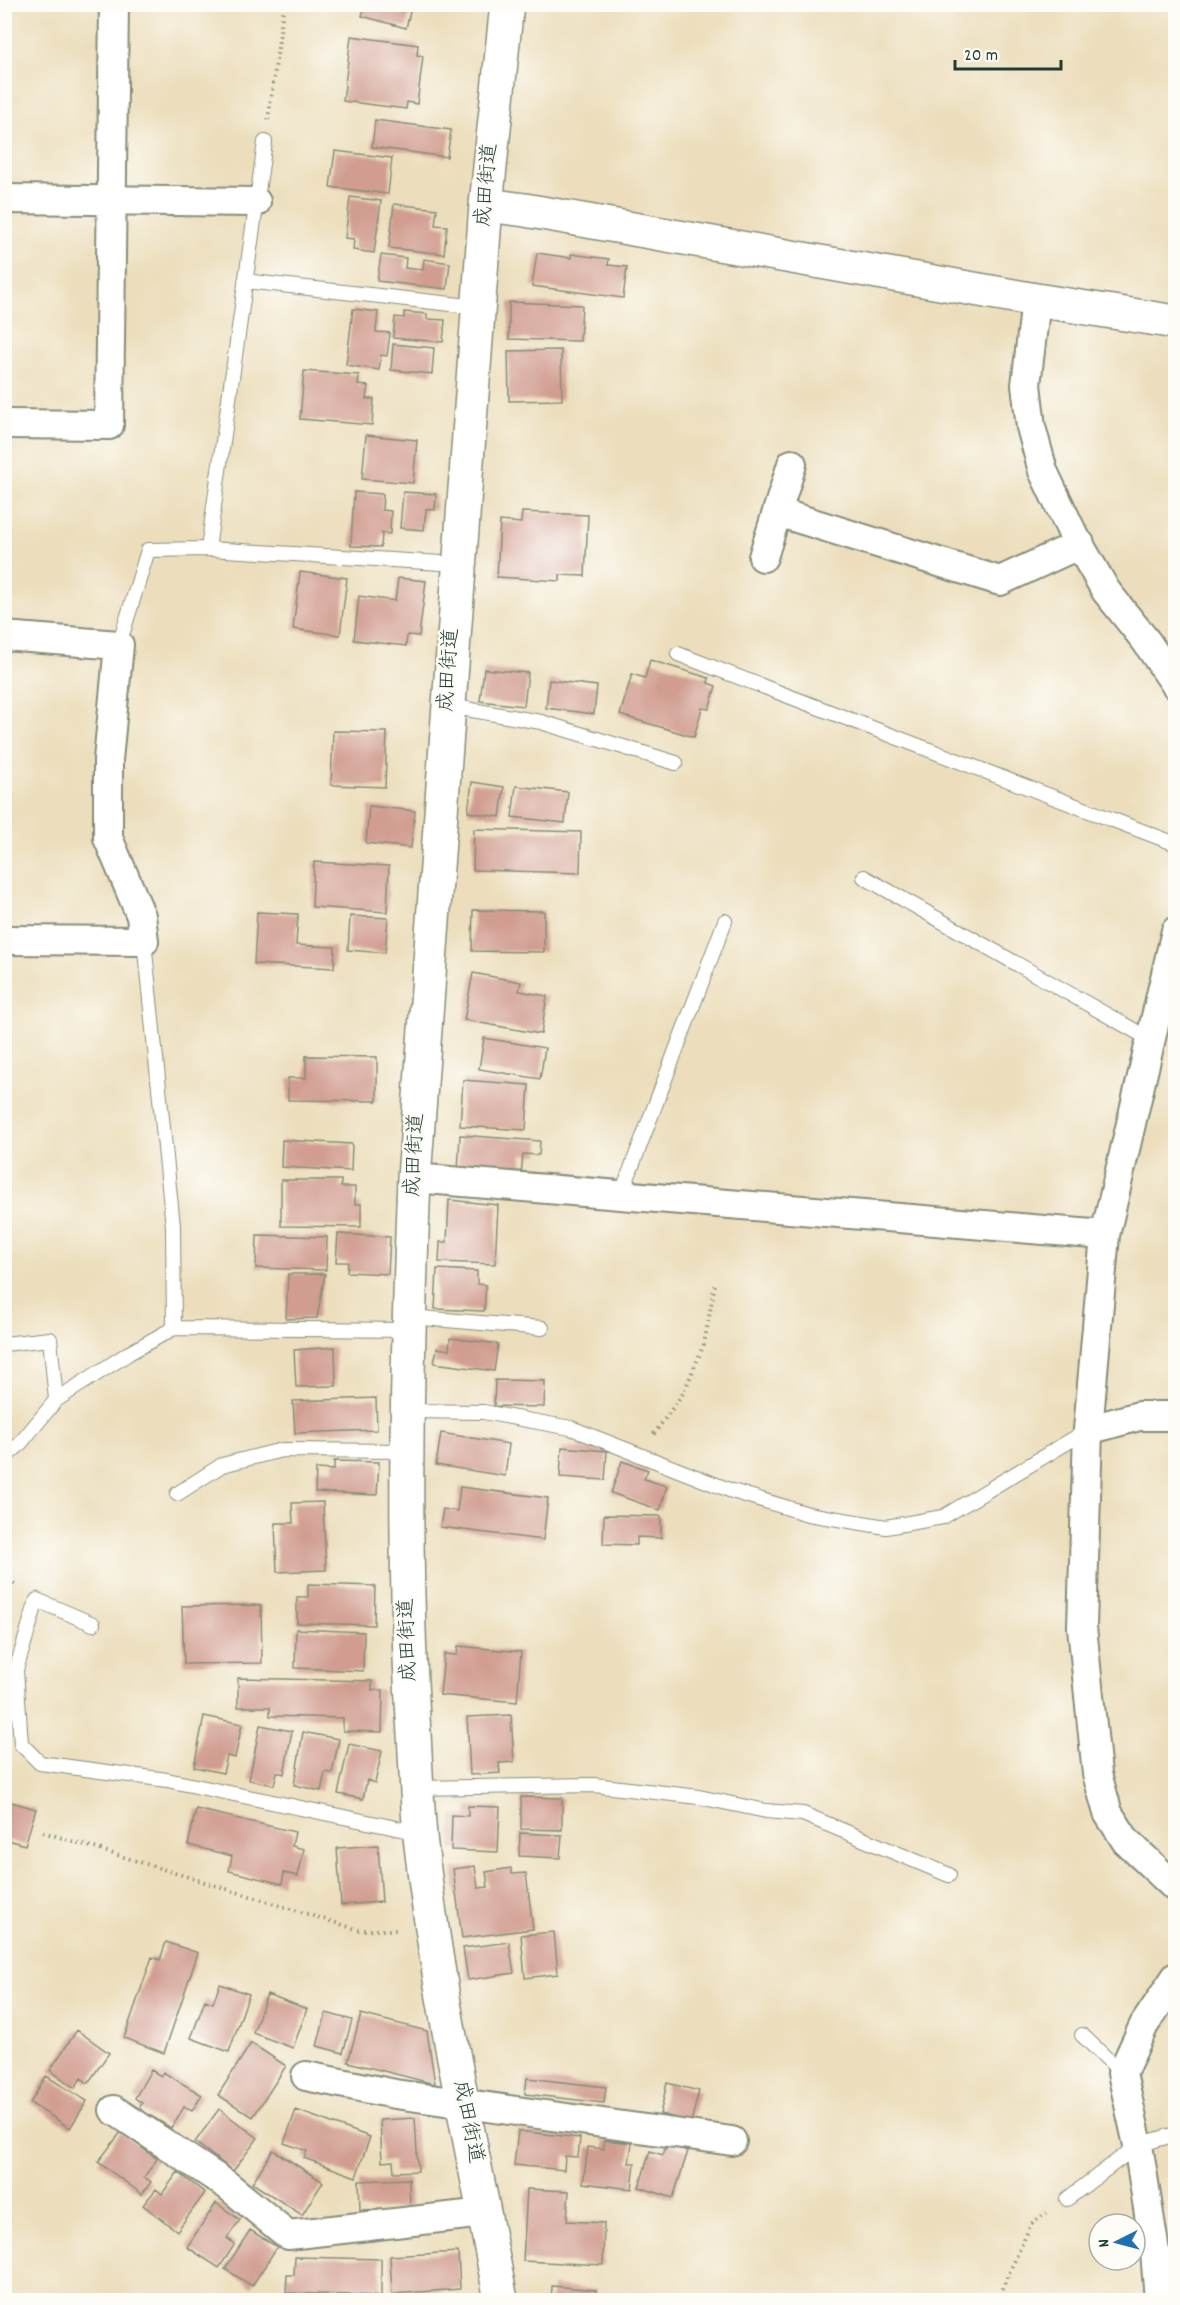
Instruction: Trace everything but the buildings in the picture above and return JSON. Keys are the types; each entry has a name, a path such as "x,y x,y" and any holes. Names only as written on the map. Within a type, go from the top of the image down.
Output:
{"street":[{"path":"4,424 109,425 114,4"},
{"name":"成田街道","path":"501,2301 431,1928 420,1833 408,1647 406,1535 414,1178 447,706 486,205 507,4"},
{"path":"4,199 256,202"},
{"path":"486,205 1176,322"},
{"path":"1036,300 1026,385 1031,427 1043,471 1106,591 1146,641 1176,685"},
{"path":"763,557 792,464"},
{"path":"777,512 1000,581 1080,544"},
{"path":"4,636 120,645 108,760 108,838 141,916 144,941 4,940"},
{"path":"1176,931 1105,1235 1088,1430 1082,1627 1097,1774 1108,1813 1126,1841 1176,1888"},
{"path":"414,1178 1105,1235"},
{"path":"1088,1430 1139,1416 1176,1416"},
{"path":"1159,2301 1155,2252 1138,2145 1122,2073 1144,2025 1176,1977"},
{"path":"306,2076 395,2094 732,2141"},
{"path":"114,2110 227,2186 288,2235 484,2213"}],"lane":[{"path":"208,549 265,142"},
{"path":"245,281 478,307"},
{"path":"120,645 148,550 208,549 458,564"},
{"path":"678,654 1176,844"},
{"path":"447,706 541,723 676,763"},
{"path":"864,877 1151,1040"},
{"path":"621,1195 725,921"},
{"path":"144,941 173,1226 174,1328"},
{"path":"4,1458 19,1445 56,1400 129,1353 174,1328 409,1324 542,1328"},
{"path":"4,1344 50,1339 56,1400"},
{"path":"408,1411 483,1412 571,1428 732,1491 808,1514 886,1527 944,1517 1088,1430"},
{"path":"177,1494 222,1465 282,1450 407,1451"},
{"path":"93,1624 37,1600 16,1670 21,1744 40,1763 167,1780 420,1833"},
{"path":"417,1788 594,1785 699,1797 766,1811 803,1814 950,1875"},
{"path":"1082,2035 1122,2073"},
{"path":"1067,2199 1138,2145 1176,2134"}],"path":[{"path":"265,142 284,4"},
{"path":"637,1455 684,1392 704,1344 715,1284"},
{"path":"43,1832 359,1930 431,1928"},
{"path":"997,2301 1031,2224 1067,2199"}]}
